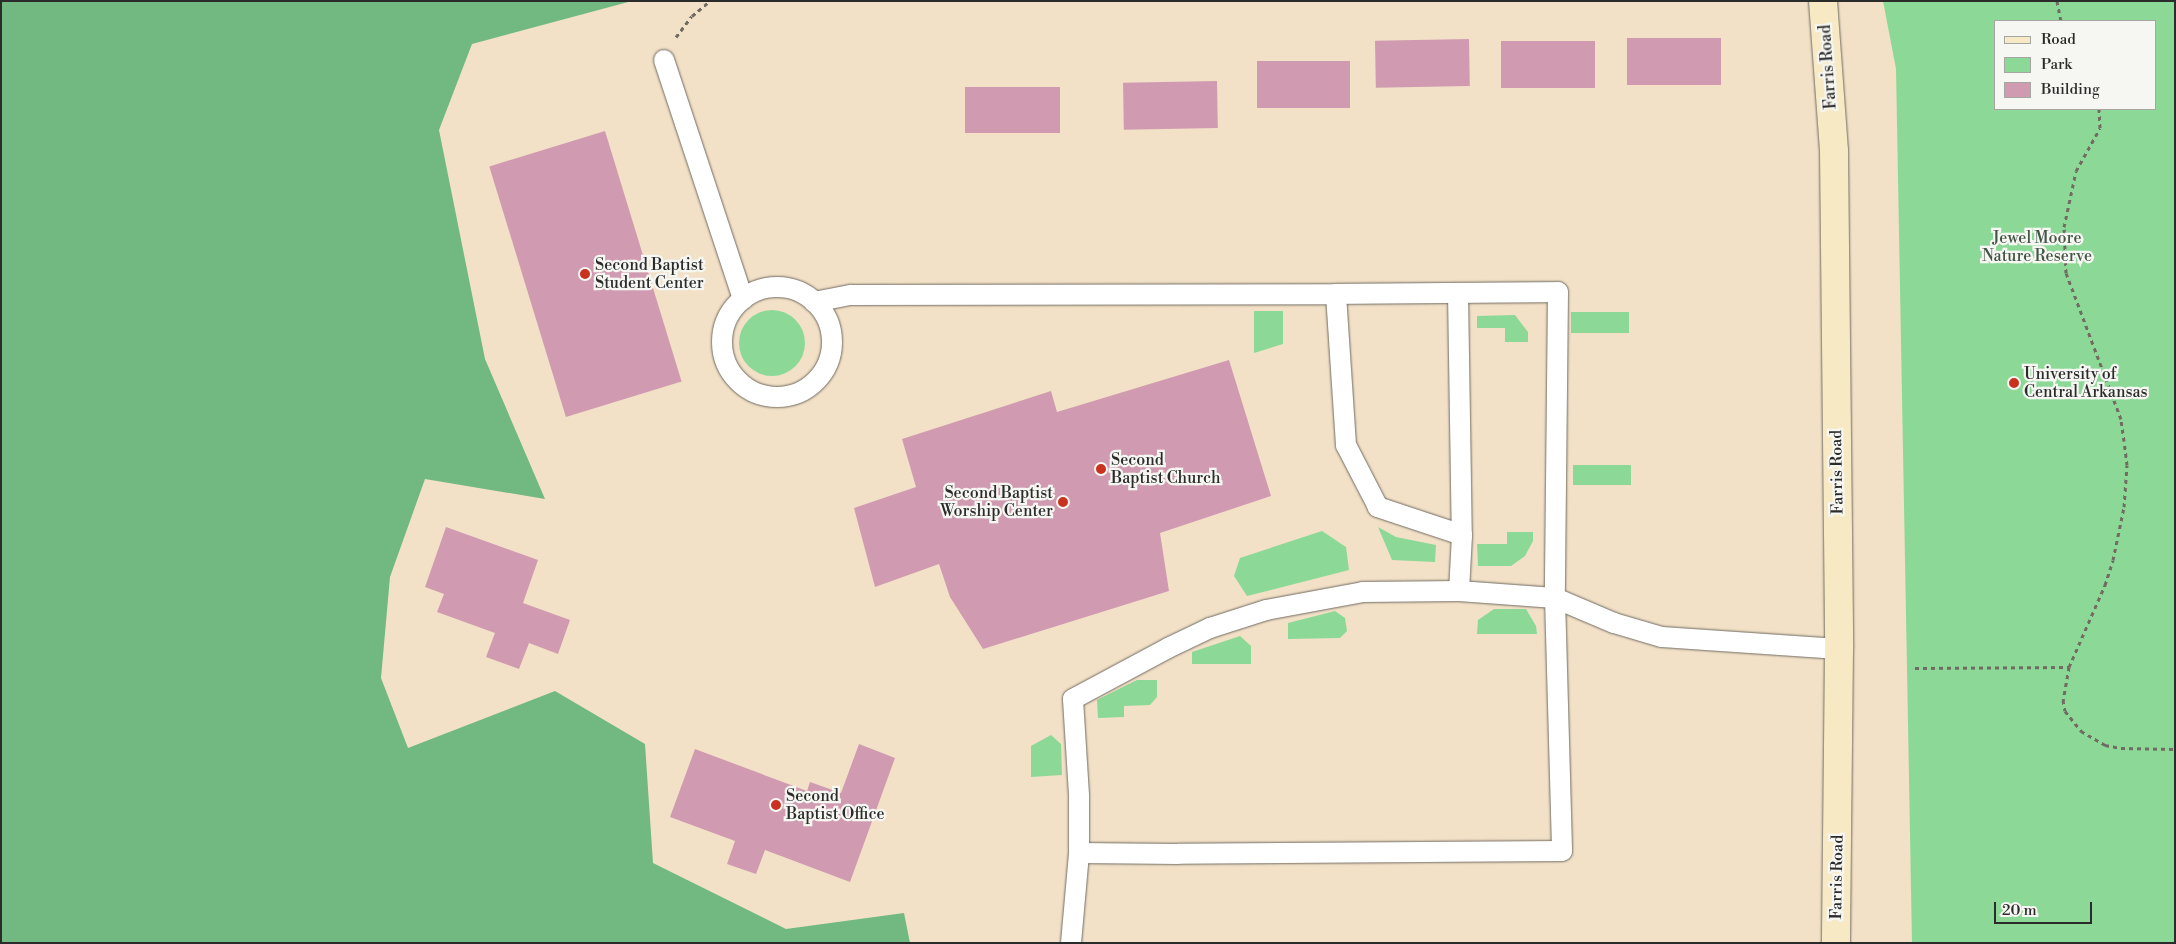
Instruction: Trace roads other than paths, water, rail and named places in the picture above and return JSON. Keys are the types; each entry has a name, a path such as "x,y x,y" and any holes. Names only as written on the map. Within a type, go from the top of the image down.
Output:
{"street":[{"name":"Farris Road","path":"1823,1 1834,152 1839,649 1836,943"}],"lane":[{"path":"664,60 743,299"},
{"path":"768,288 787,288 805,294 820,306 829,323 832,342 830,360 820,377 806,390 788,397 771,398 754,393 739,384 728,370 722,353 722,336 726,319 736,304 743,299 750,294 768,288"},
{"path":"814,302 851,295 1558,292 1555,598 1562,851 1079,853"},
{"path":"1458,293 1462,535 1459,591"},
{"path":"1336,294 1346,445 1378,507 1462,535"},
{"path":"1071,943 1079,853 1079,795 1073,699 1168,648 1210,628 1266,610 1363,592 1459,591 1555,598 1614,623 1662,637 1839,649"}],"place":[{"name":"Second Baptist Student Center","path":"585,274"},
{"name":"University of Central Arkansas","path":"2014,383"},
{"name":"Second Baptist Church","path":"1101,469"},
{"name":"Second Baptist Worship Center","path":"1063,502"},
{"name":"Second Baptist Office","path":"776,805"}],"park label":[{"name":"Jewel Moore Nature Reserve","path":"2037,247"}]}
